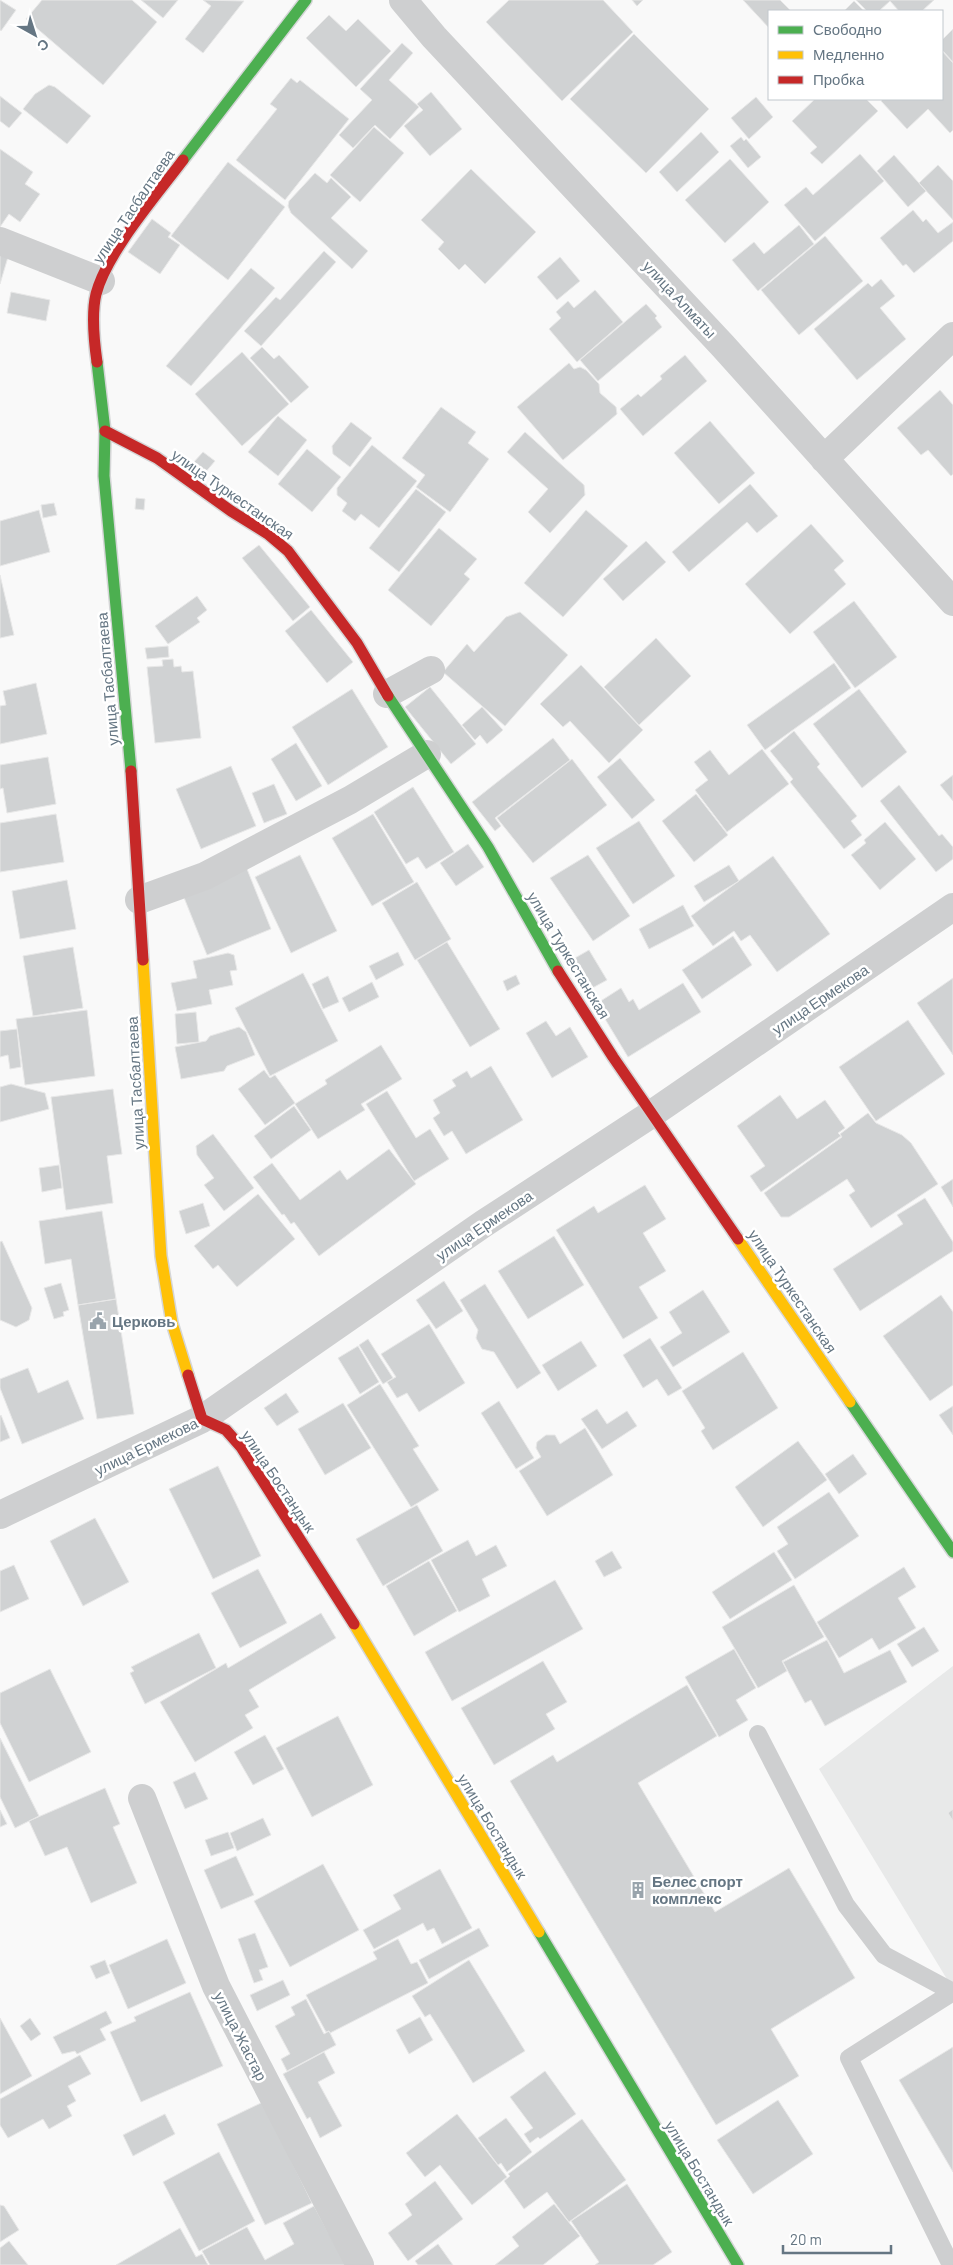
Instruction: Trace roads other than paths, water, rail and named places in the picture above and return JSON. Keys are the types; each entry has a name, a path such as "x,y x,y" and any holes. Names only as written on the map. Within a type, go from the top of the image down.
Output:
{"street":[{"name":"улица Тасбалтаева","path":"202,1419 172,1323 161,1256 132,783 104,476 105,431 94,340 96,295 108,263 199,136 306,0"},
{"name":"улица Алматы","path":"403,0 434,37 723,346 953,602"},
{"path":"0,241 101,281"},
{"path":"824,459 953,336"},
{"name":"улица Туркестанская","path":"105,431 157,458 268,534 288,551 357,643 387,694 488,847 561,976 613,1057 953,1552"},
{"path":"387,694 432,670"},
{"path":"139,900 206,876 350,800 426,754"},
{"name":"улица Ермекова","path":"0,1515 202,1419 475,1230 653,1113 953,907"},
{"name":"улица Бостандык","path":"202,1419 226,1430 241,1447 292,1524 390,1683 738,2265"},
{"name":"улица Жастар","path":"142,1798 216,1986 360,2265"}],"lane":[{"path":"758,1734 846,1905 884,1955 953,1992 849,2058 951,2265"}],"place":[{"name":"Церковь","path":"98,1321"},
{"name":"Белес спорт комплекс","path":"638,1890"}]}
